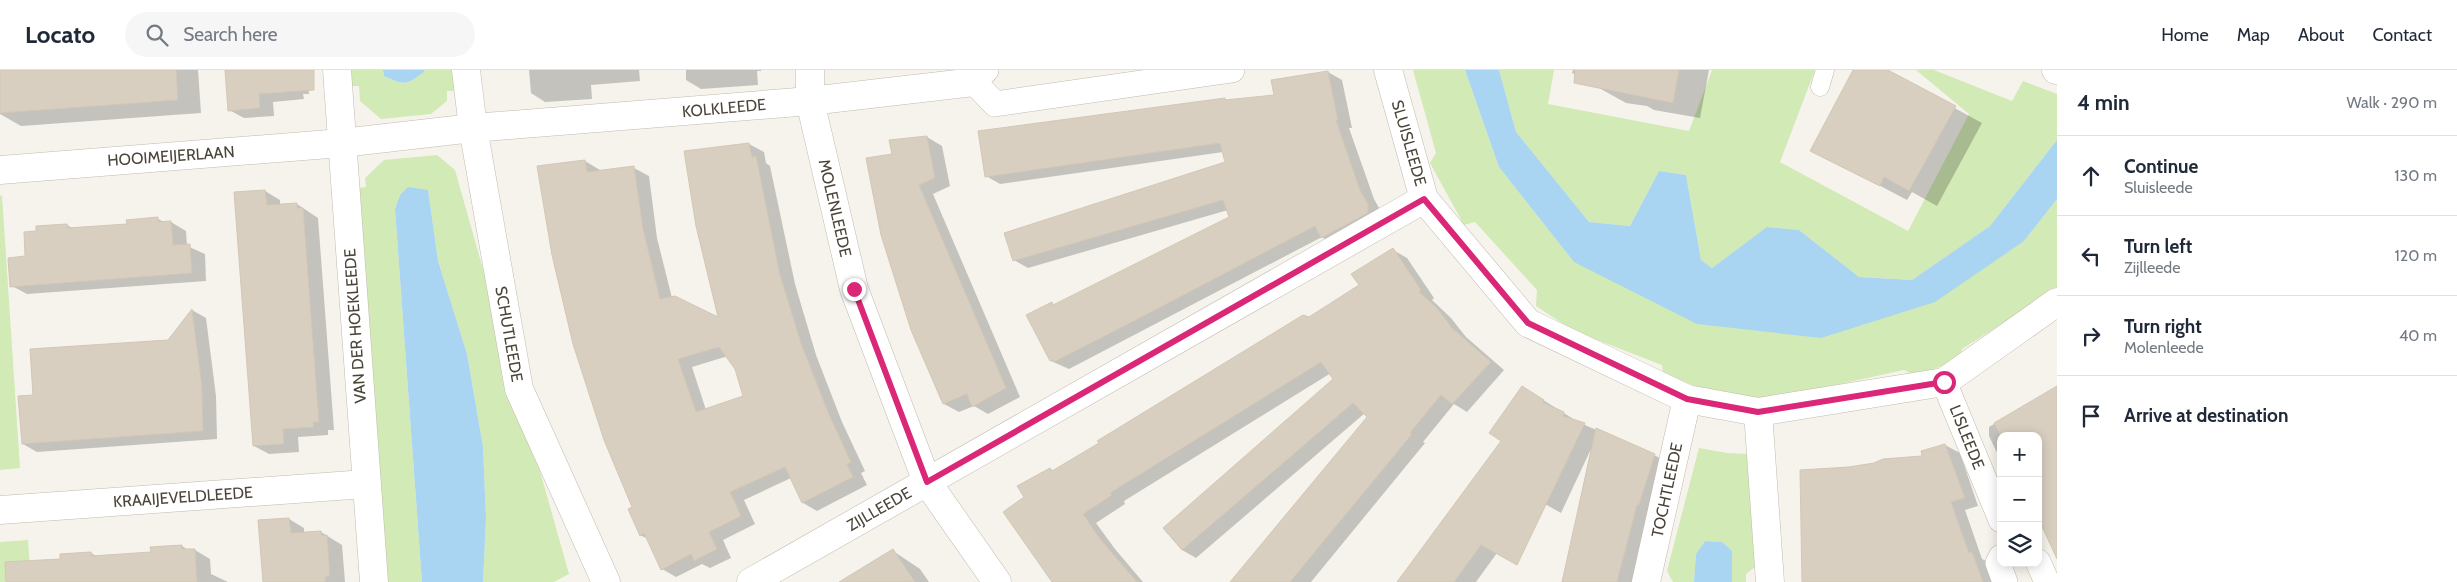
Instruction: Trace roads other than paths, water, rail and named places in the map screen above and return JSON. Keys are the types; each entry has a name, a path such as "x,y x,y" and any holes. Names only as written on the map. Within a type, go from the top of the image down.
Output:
{"street":[{"name":"VAN DER HOEKLEEDE","path":"337,70 374,582"},
{"name":"SCHUTLEEDE","path":"466,70 473,128 519,389 606,582"},
{"name":"MOLENLEEDE","path":"810,70 810,101 854,289 927,482 997,582"},
{"name":"KOLKLEEDE","path":"342,143 473,128 810,101 980,76 995,104 1232,70"},
{"name":"SLUISLEEDE","path":"1388,70 1424,199 1528,323 1687,399 1758,412 1944,382 2057,302"},
{"name":"HOOIMEIJERLAAN","path":"0,170 342,143"},
{"name":"ZIJLLEEDE","path":"751,582 1424,199"},
{"name":"LISLEEDE","path":"1944,382 1997,510"},
{"name":"TOCHTLEEDE","path":"1646,582 1687,399"},
{"path":"1758,412 1770,582"},
{"name":"KRAAIJEVELDLEEDE","path":"0,510 366,484"},
{"path":"1999,567 2005,582"},
{"path":"2040,567 2047,582"}],"lane":[{"path":"1820,87 1826,70"}],"water":[{"path":"383,70 424,70 424,72 405,83 384,76"},
{"path":"1465,70 1499,70 1516,132 1589,222 1630,226 1659,171 1686,175 1701,260 1712,268 1767,227 1799,230 1859,277 1912,280 1990,226 2057,140 2057,199 2024,241 1935,302 1821,338 1697,324 1574,262 1499,167"},
{"path":"408,187 428,190 438,261 467,354 483,447 486,518 483,582 422,582 395,209 400,195"},
{"path":"1705,541 1722,542 1732,551 1732,582 1694,582 1696,554"}]}
